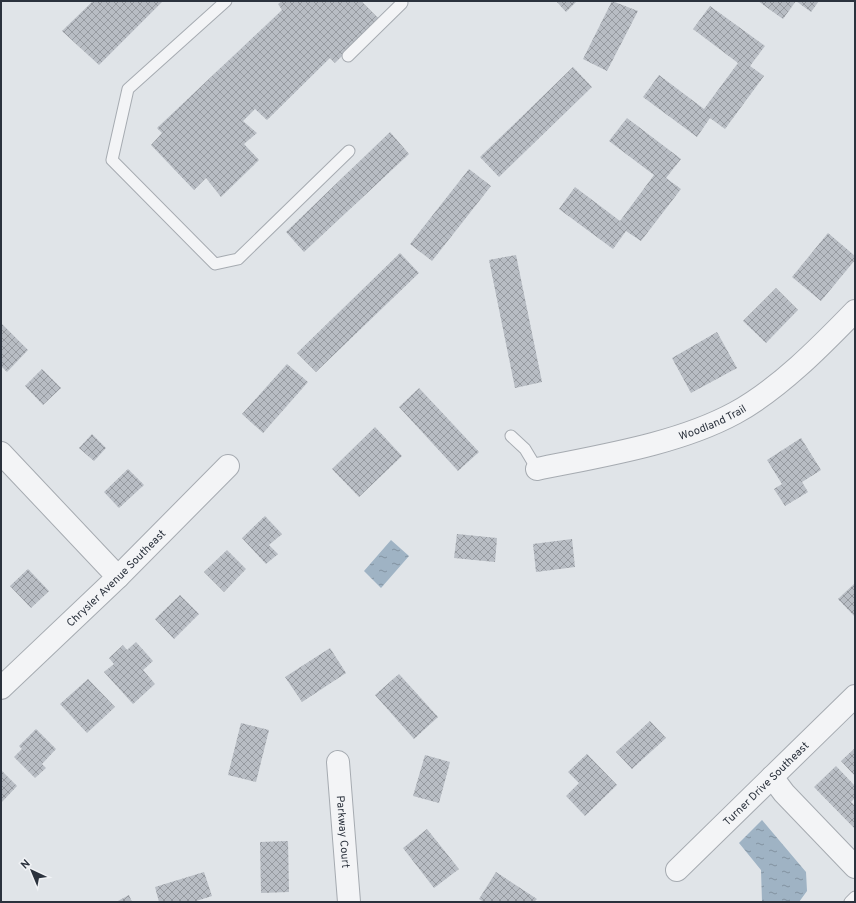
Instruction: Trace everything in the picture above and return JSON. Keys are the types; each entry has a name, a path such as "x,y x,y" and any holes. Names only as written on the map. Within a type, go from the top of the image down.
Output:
{"street":[{"name":"Woodland Trail","path":"537,469 600,456 663,440 701,429 736,413 796,368 855,311"},
{"path":"1,453 118,577"},
{"name":"Chrysler Avenue Southeast","path":"1,688 118,577 228,466"},
{"name":"Turner Drive Southeast","path":"677,870 855,696"},
{"name":"Parkway Court","path":"338,762 348,902"},
{"path":"772,777 784,793 855,867"}],"lane":[{"path":"226,1 128,89 112,160 214,264 238,259 349,151"},
{"path":"348,56 402,3"},
{"path":"511,436 525,449 537,469"},
{"path":"850,902 855,897"}],"water":[{"path":"391,540 409,556 381,588 364,571"},
{"path":"762,820 806,872 807,891 799,902 762,902 761,870 739,843"}],"building":[{"path":"93,1 163,1 99,65 62,31"},
{"path":"282,1 361,1 379,19 335,63 330,58 267,120 255,109 243,121 257,133 244,144 259,160 221,197 206,178 194,190 151,145 162,133 157,128 282,10 278,4"},
{"path":"556,1 577,1 566,12"},
{"path":"612,1 638,11 607,71 583,59"},
{"path":"758,1 796,1 783,19"},
{"path":"796,1 819,1 811,12"},
{"path":"710,6 765,46 750,66 764,76 725,129 710,118 697,137 643,97 659,75 704,109 738,63 693,29"},
{"path":"573,67 592,87 499,177 480,157"},
{"path":"627,118 681,159 666,178 681,189 641,241 626,231 613,249 559,209 575,187 620,221 654,175 609,141"},
{"path":"390,132 409,154 304,252 286,232"},
{"path":"469,169 491,186 432,261 410,244"},
{"path":"828,233 855,256 855,260 821,301 792,277"},
{"path":"400,253 419,273 316,372 297,353"},
{"path":"516,255 542,382 515,388 489,260"},
{"path":"776,288 798,310 766,343 743,321"},
{"path":"1,323 28,350 7,372 1,366"},
{"path":"717,332 737,368 691,393 672,358"},
{"path":"287,364 308,382 263,433 242,414"},
{"path":"42,369 61,388 43,405 25,386"},
{"path":"419,388 479,452 458,471 399,407"},
{"path":"375,427 402,456 359,497 332,469"},
{"path":"92,434 106,448 94,461 79,448"},
{"path":"801,438 821,470 802,482 808,492 785,506 774,489 782,484 767,460"},
{"path":"128,469 144,485 119,508 104,492"},
{"path":"265,516 282,534 269,545 278,554 266,564 242,538"},
{"path":"457,534 497,538 495,562 454,558"},
{"path":"572,539 575,567 536,572 533,544"},
{"path":"227,550 246,569 224,592 204,572"},
{"path":"28,569 49,591 31,608 10,586"},
{"path":"855,583 855,617 838,599"},
{"path":"180,595 199,614 174,639 155,619"},
{"path":"136,642 153,661 143,670 155,684 133,704 104,672 114,664 109,658 123,645 127,650"},
{"path":"330,648 346,673 302,702 285,677"},
{"path":"399,674 438,717 414,739 375,695"},
{"path":"88,679 115,707 87,733 60,704"},
{"path":"650,721 666,738 632,769 616,752"},
{"path":"241,723 269,730 256,782 228,775"},
{"path":"36,729 56,749 42,764 46,768 35,778 14,757 22,749 19,746"},
{"path":"855,748 855,776 841,761"},
{"path":"587,754 617,785 585,816 566,796 579,783 568,772"},
{"path":"425,755 450,762 439,803 413,796"},
{"path":"836,766 855,786 855,798 851,802 855,806 855,829 814,787"},
{"path":"1,770 17,786 1,803"},
{"path":"427,829 459,869 434,888 403,848"},
{"path":"288,841 289,892 261,893 260,842"},
{"path":"204,872 212,896 193,902 159,902 155,887"},
{"path":"496,872 537,899 534,902 484,902 479,899"},
{"path":"129,895 132,902 116,902"}]}
